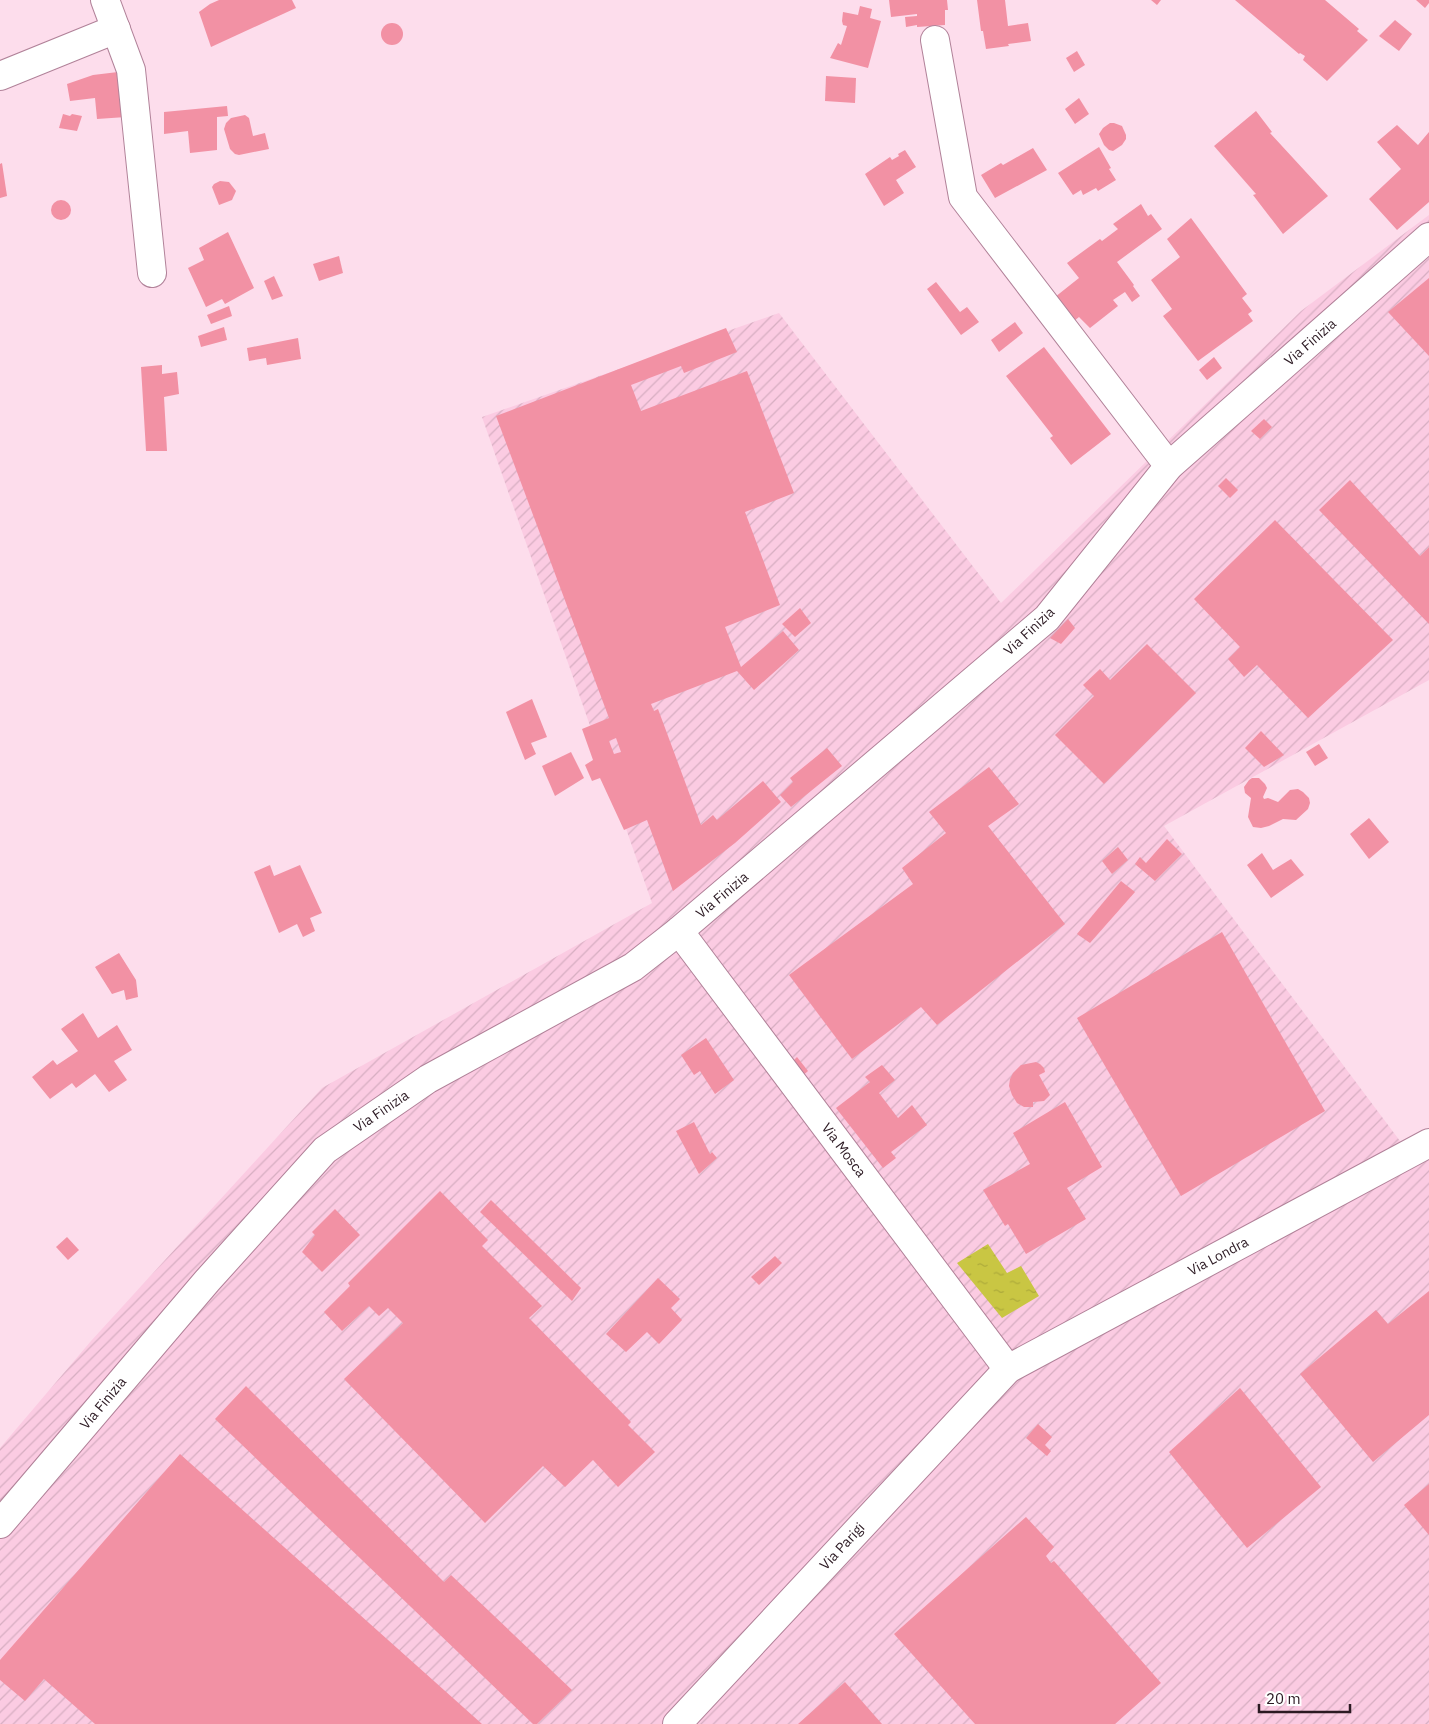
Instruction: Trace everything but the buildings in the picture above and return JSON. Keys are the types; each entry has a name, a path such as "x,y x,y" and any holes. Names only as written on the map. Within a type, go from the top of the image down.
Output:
{"street":[{"path":"105,0 131,70 152,273"},
{"path":"0,76 116,29"},
{"path":"935,40 963,197 1169,466"},
{"name":"Via Finizia","path":"0,1524 207,1281 324,1150 428,1079 633,968 679,931 1046,618 1169,466 1429,237"},
{"name":"Via Mosca","path":"679,931 1008,1369"},
{"name":"Via Londra","path":"1008,1369 1429,1143"},
{"name":"Via Parigi","path":"677,1724 1008,1369"}],"shaded area":[{"path":"1429,215 1429,680 1164,826 1409,1153 1429,1140 1429,1724 0,1724 0,1448 91,1341 322,1088 652,903 482,417 779,313 1001,603 1301,311"}],"water":[{"path":"988,1244 1007,1273 1021,1266 1039,1296 1002,1318 957,1263"}]}
